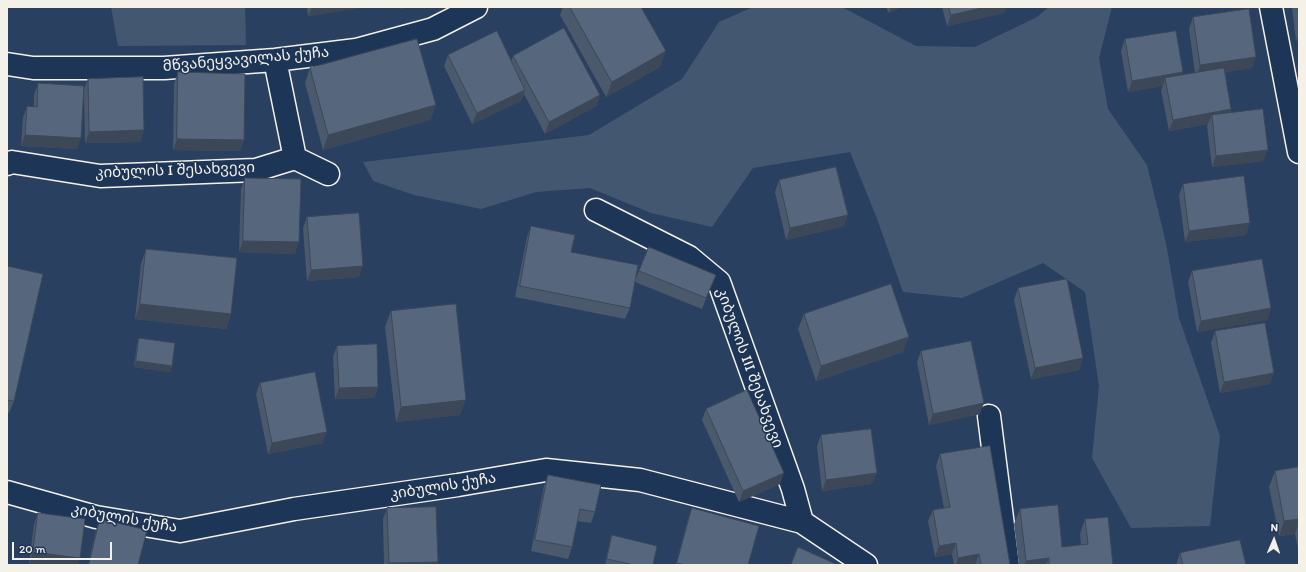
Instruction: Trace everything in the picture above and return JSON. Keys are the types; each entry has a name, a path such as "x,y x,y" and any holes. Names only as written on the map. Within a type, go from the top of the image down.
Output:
{"street":[{"name":"მწვანეყვავილას ქუჩა","path":"7,64 33,68 164,68 275,60 356,50 433,29 476,7"},
{"path":"1271,7 1299,152"},
{"path":"275,60 295,158 328,174"},
{"name":"კიბულის I შესახვევი","path":"7,164 12,162 100,176 256,170 295,158"},
{"name":"კიბულის III შესახვევი","path":"596,210 689,257 718,282 793,489 802,522"},
{"path":"989,416 1008,565"},
{"name":"კიბულის ქუჩა","path":"7,492 96,517 180,531 294,509 458,486 546,470 640,480 802,522 866,565"}],"shaded area":[{"path":"111,7 245,7 246,45 118,46"},
{"path":"753,7 842,7 916,46 975,47 1037,17 1049,7 1112,7 1099,58 1108,109 1147,165 1166,243 1179,318 1220,436 1210,526 1131,528 1092,458 1099,386 1085,292 1043,263 962,298 903,292 876,216 850,152 753,168 712,227 651,213 590,188 536,192 481,209 414,195 373,181 363,162 589,135 682,79 719,22"}],"building":[{"path":"570,7 641,7 666,51 612,82"},
{"path":"949,7 986,7 951,15"},
{"path":"1249,9 1256,57 1200,65 1193,17"},
{"path":"564,28 600,95 549,122 513,56"},
{"path":"497,31 525,90 477,113 448,55"},
{"path":"1176,31 1183,72 1132,81 1125,39"},
{"path":"417,39 436,105 328,135 310,68"},
{"path":"1224,68 1231,109 1173,120 1165,78"},
{"path":"178,72 245,74 244,140 177,139"},
{"path":"143,77 144,130 89,132 88,79"},
{"path":"38,83 84,86 81,138 25,135 27,106 37,107"},
{"path":"1263,109 1268,150 1216,156 1212,115"},
{"path":"836,167 848,215 790,228 779,180"},
{"path":"1244,176 1250,223 1189,231 1183,184"},
{"path":"245,178 301,179 299,242 243,241"},
{"path":"359,213 363,266 311,270 307,217"},
{"path":"531,226 575,235 571,252 638,265 630,308 520,286"},
{"path":"649,247 716,275 706,298 639,271"},
{"path":"146,249 237,258 231,314 140,304"},
{"path":"1262,259 1271,308 1201,321 1192,271"},
{"path":"7,266 43,274 14,401 7,400"},
{"path":"1067,279 1083,358 1035,368 1018,288"},
{"path":"891,284 909,337 821,366 804,314"},
{"path":"456,304 466,400 401,407 391,311"},
{"path":"1265,323 1274,373 1224,382 1215,331"},
{"path":"139,338 175,343 172,366 136,361"},
{"path":"971,341 984,403 933,414 921,351"},
{"path":"377,344 378,387 339,388 337,346"},
{"path":"315,372 327,432 272,443 260,383"},
{"path":"747,390 784,473 743,491 706,409"},
{"path":"871,429 877,473 826,480 821,435"},
{"path":"990,446 1010,565 981,565 979,554 958,558 956,543 939,546 933,510 950,507 940,454"},
{"path":"1299,467 1299,519 1284,521 1275,471"},
{"path":"548,475 601,485 595,512 580,509 572,547 535,540"},
{"path":"1058,505 1062,547 1088,544 1085,519 1108,517 1113,565 1049,565 1049,558 1026,561 1020,509"},
{"path":"436,507 438,562 389,563 387,508"},
{"path":"692,508 759,526 748,565 686,565 677,563"},
{"path":"38,513 85,519 80,558 33,552"},
{"path":"100,519 147,530 138,565 89,565"},
{"path":"612,535 657,546 653,565 634,565 607,559"},
{"path":"1240,540 1246,565 1183,565 1180,553"},
{"path":"798,547 838,565 791,565"}]}
